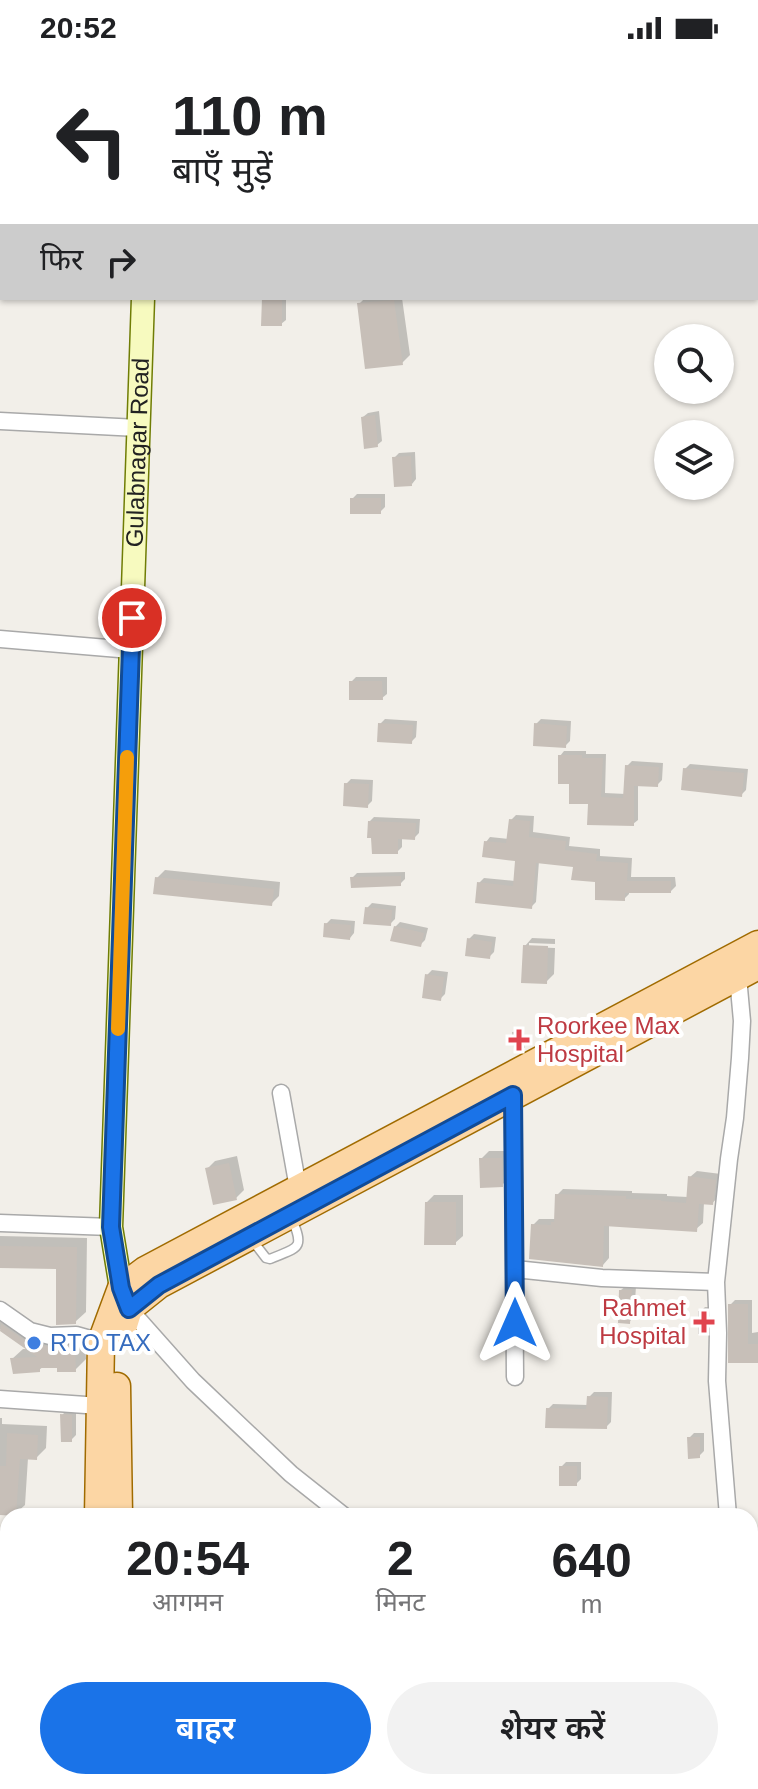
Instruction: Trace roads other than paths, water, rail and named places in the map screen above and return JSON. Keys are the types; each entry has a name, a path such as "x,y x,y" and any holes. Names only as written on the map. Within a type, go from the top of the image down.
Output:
{"main road":[{"name":"Gulabnagar Road","path":"119,1508 117,1348 125,1298 111,1227 143,300"},
{"path":"98,1508 101,1342 125,1298 145,1270 758,944"},
{"path":"125,1298 159,1285 748,971"}],"street":[{"path":"0,421 138,428"},
{"path":"0,639 131,650"},
{"path":"727,1508 717,1381 716,1282 748,971"},
{"path":"281,1093 298,1188"},
{"path":"513,1095 515,1377"},
{"path":"0,1223 111,1227"},
{"path":"515,1269 602,1278 716,1282"},
{"path":"125,1298 193,1381 291,1474 334,1508"},
{"path":"0,1310 30,1331 50,1336 76,1335 101,1342"},
{"path":"0,1399 100,1406"}],"place":[{"name":"Roorkee Max Hospital","path":"519,1040"},
{"name":"Rahmet Hospital","path":"704,1322"},
{"name":"RTO TAX","path":"34,1343"}]}
